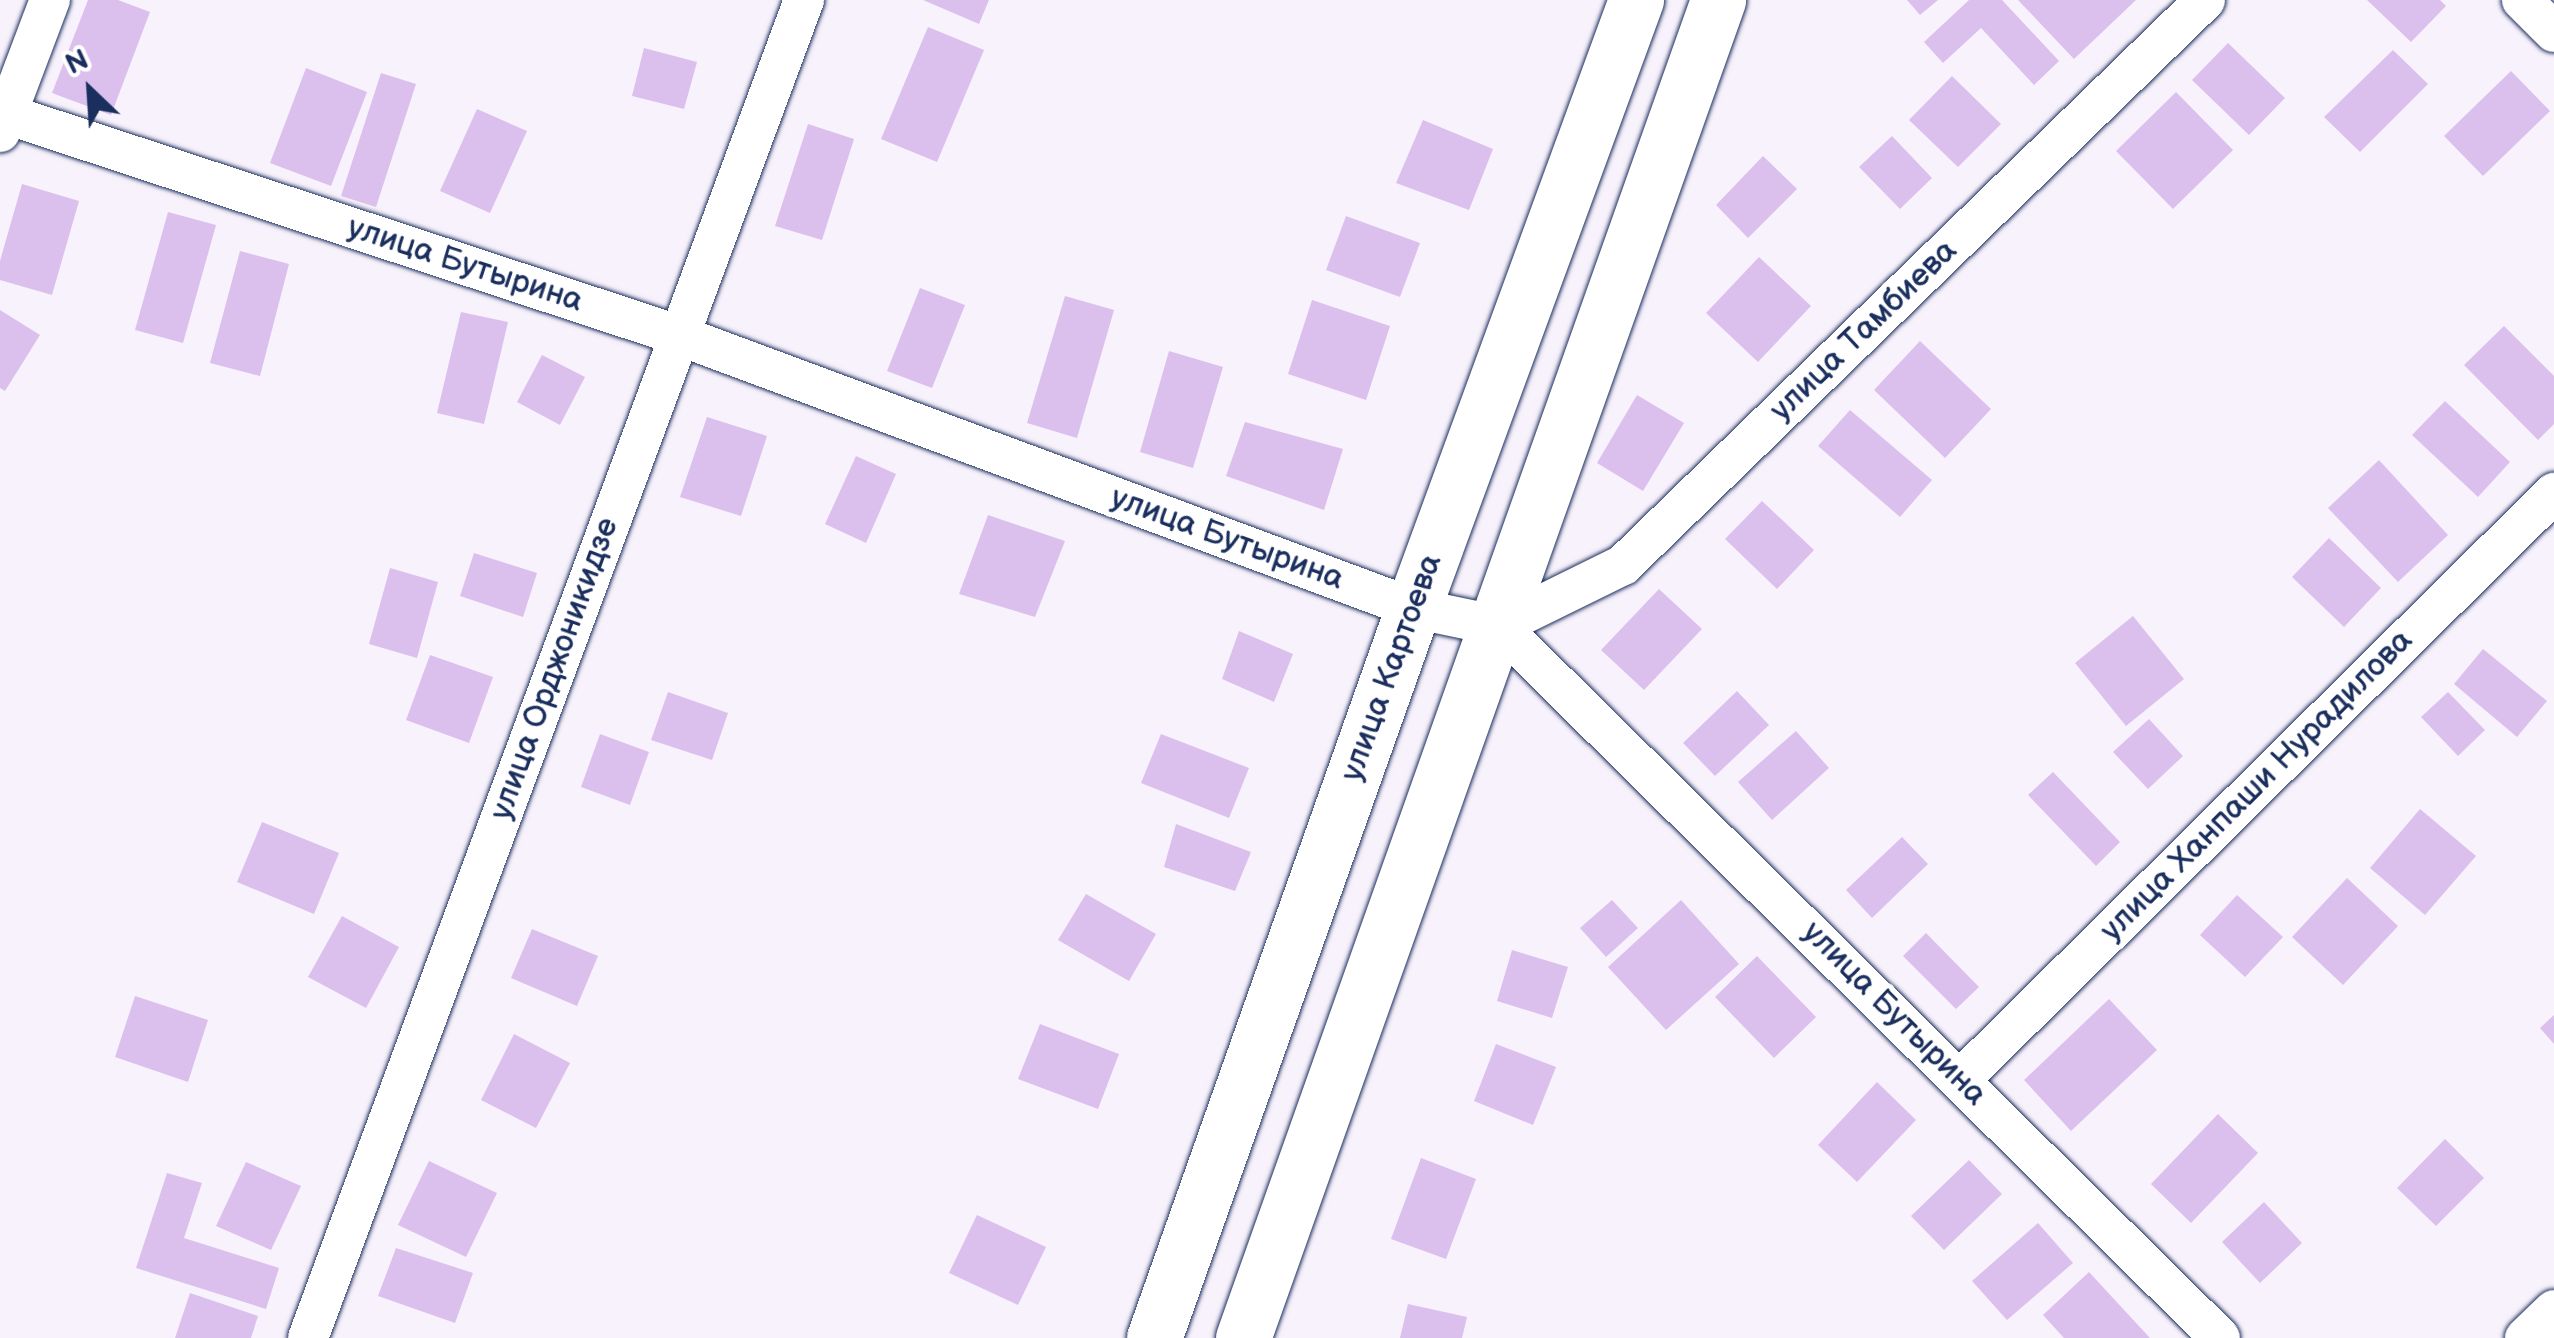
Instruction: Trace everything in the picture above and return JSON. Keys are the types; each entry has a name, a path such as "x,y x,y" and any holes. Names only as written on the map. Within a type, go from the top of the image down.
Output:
{"main road":[{"name":"улица Картоева","path":"1154,1338 1413,608 1636,0"},
{"path":"1243,1338 1499,626 1718,0"}],"street":[{"path":"2,119 50,0"},
{"name":"улица Орджоникидзе","path":"308,1338 804,0"},
{"name":"улица Тамбиева","path":"1499,626 1623,565 2205,0"},
{"path":"2522,0 2554,32"},
{"name":"улица Бутырина","path":"2,119 678,336 1413,608 1499,626 2220,1338"},
{"name":"улица Ханпаши Нурадилова","path":"1961,1079 2554,493"},
{"path":"2526,1338 2554,1310"}],"building":[{"path":"88,0 118,0 150,12 111,115 52,93"},
{"path":"923,0 989,0 979,24"},
{"path":"1907,0 1938,0 1920,15"},
{"path":"1969,0 2002,0 2059,61 2034,85 1981,28 1943,63 1924,42"},
{"path":"2018,0 2136,0 2074,59"},
{"path":"2367,0 2440,0 2446,6 2411,42"},
{"path":"928,27 984,50 937,162 881,139"},
{"path":"2228,43 2285,98 2249,135 2192,80"},
{"path":"644,48 697,62 684,109 632,96"},
{"path":"2393,50 2428,84 2360,152 2324,117"},
{"path":"306,68 367,92 331,186 270,163"},
{"path":"2511,71 2550,111 2483,176 2444,136"},
{"path":"381,73 416,84 376,207 341,196"},
{"path":"1952,76 2001,124 1958,167 1909,120"},
{"path":"2176,92 2233,150 2173,209 2116,151"},
{"path":"477,109 527,131 490,213 440,191"},
{"path":"1423,120 1493,149 1469,210 1396,183"},
{"path":"808,124 854,139 822,240 775,226"},
{"path":"1892,136 1932,178 1900,209 1859,167"},
{"path":"1763,156 1797,189 1748,238 1716,205"},
{"path":"22,184 79,201 52,295 0,280 0,261"},
{"path":"168,212 216,225 183,343 135,330"},
{"path":"1346,216 1420,243 1400,297 1326,270"},
{"path":"240,251 289,264 260,376 210,363"},
{"path":"1759,257 1811,306 1758,362 1706,313"},
{"path":"920,288 965,305 932,388 887,371"},
{"path":"1065,296 1114,310 1077,438 1027,423"},
{"path":"1312,300 1390,326 1366,400 1288,374"},
{"path":"0,310 40,335 5,391 0,388"},
{"path":"461,312 508,322 484,424 437,413"},
{"path":"2504,326 2554,376 2554,424 2538,440 2464,365"},
{"path":"1920,341 1991,409 1945,458 1874,390"},
{"path":"1169,351 1223,367 1193,468 1140,452"},
{"path":"542,355 585,377 560,425 517,402"},
{"path":"1637,395 1684,423 1643,491 1597,463"},
{"path":"2445,401 2510,462 2478,497 2412,435"},
{"path":"1850,410 1932,480 1900,517 1818,446"},
{"path":"707,417 767,436 741,516 680,497"},
{"path":"1245,422 1343,449 1324,510 1226,476"},
{"path":"856,456 896,474 866,543 825,524"},
{"path":"2379,460 2448,535 2398,582 2328,508"},
{"path":"1762,501 1814,550 1777,589 1725,539"},
{"path":"988,515 1065,541 1035,617 959,594"},
{"path":"2329,538 2381,588 2344,627 2292,577"},
{"path":"474,553 537,573 523,617 460,596"},
{"path":"390,568 438,582 417,658 369,644"},
{"path":"1659,589 1702,629 1644,690 1601,650"},
{"path":"2133,616 2184,679 2126,726 2075,663"},
{"path":"1239,631 1293,654 1274,702 1222,679"},
{"path":"2483,649 2547,701 2517,737 2454,684"},
{"path":"430,655 493,677 469,743 406,720"},
{"path":"1737,691 1769,725 1715,776 1683,743"},
{"path":"668,692 728,713 712,760 651,740"},
{"path":"2448,692 2485,730 2458,756 2421,717"},
{"path":"2149,719 2183,756 2148,789 2113,752"},
{"path":"1796,731 1829,768 1772,820 1738,782"},
{"path":"600,734 649,752 630,805 581,787"},
{"path":"1161,734 1249,768 1229,818 1141,783"},
{"path":"2053,772 2120,842 2096,866 2028,795"},
{"path":"2420,809 2476,856 2425,915 2370,868"},
{"path":"262,822 339,853 314,914 237,882"},
{"path":"1176,824 1251,852 1235,891 1164,867"},
{"path":"1902,837 1928,864 1872,918 1846,890"},
{"path":"2347,878 2398,926 2343,985 2292,937"},
{"path":"1086,894 1156,934 1129,981 1058,940"},
{"path":"2237,895 2283,937 2245,977 2200,935"},
{"path":"1612,900 1638,928 1606,957 1580,928"},
{"path":"1681,900 1739,964 1666,1030 1608,967"},
{"path":"342,916 399,947 366,1008 308,977"},
{"path":"532,929 598,956 577,1006 511,978"},
{"path":"1926,933 1979,987 1956,1009 1903,956"},
{"path":"1512,950 1568,967 1552,1018 1497,1001"},
{"path":"1757,956 1816,1017 1774,1058 1715,997"},
{"path":"135,996 208,1020 188,1082 115,1057"},
{"path":"2109,999 2157,1050 2071,1131 2024,1080"},
{"path":"2554,1015 2554,1044 2540,1028"},
{"path":"1040,1024 1119,1054 1098,1109 1018,1079"},
{"path":"514,1034 570,1063 536,1128 481,1100"},
{"path":"1496,1044 1556,1067 1533,1125 1474,1101"},
{"path":"1877,1082 1916,1120 1857,1182 1818,1145"},
{"path":"2218,1114 2258,1153 2191,1223 2151,1184"},
{"path":"2445,1139 2484,1178 2436,1226 2397,1188"},
{"path":"1421,1158 1476,1179 1446,1259 1391,1239"},
{"path":"1969,1160 2002,1194 1944,1250 1911,1216"},
{"path":"429,1161 497,1193 466,1257 398,1225"},
{"path":"246,1162 301,1186 271,1250 216,1226"},
{"path":"167,1173 202,1183 184,1238 279,1268 266,1309 136,1268"},
{"path":"2264,1202 2302,1243 2260,1283 2222,1242"},
{"path":"977,1215 1046,1247 1018,1305 949,1273"},
{"path":"2038,1223 2073,1263 2007,1320 1972,1281"},
{"path":"396,1248 473,1273 455,1323 378,1296"},
{"path":"2089,1272 2150,1338 2064,1338 2043,1315"},
{"path":"190,1293 258,1316 251,1338 175,1338"},
{"path":"1408,1304 1467,1317 1462,1338 1400,1338"}]}
